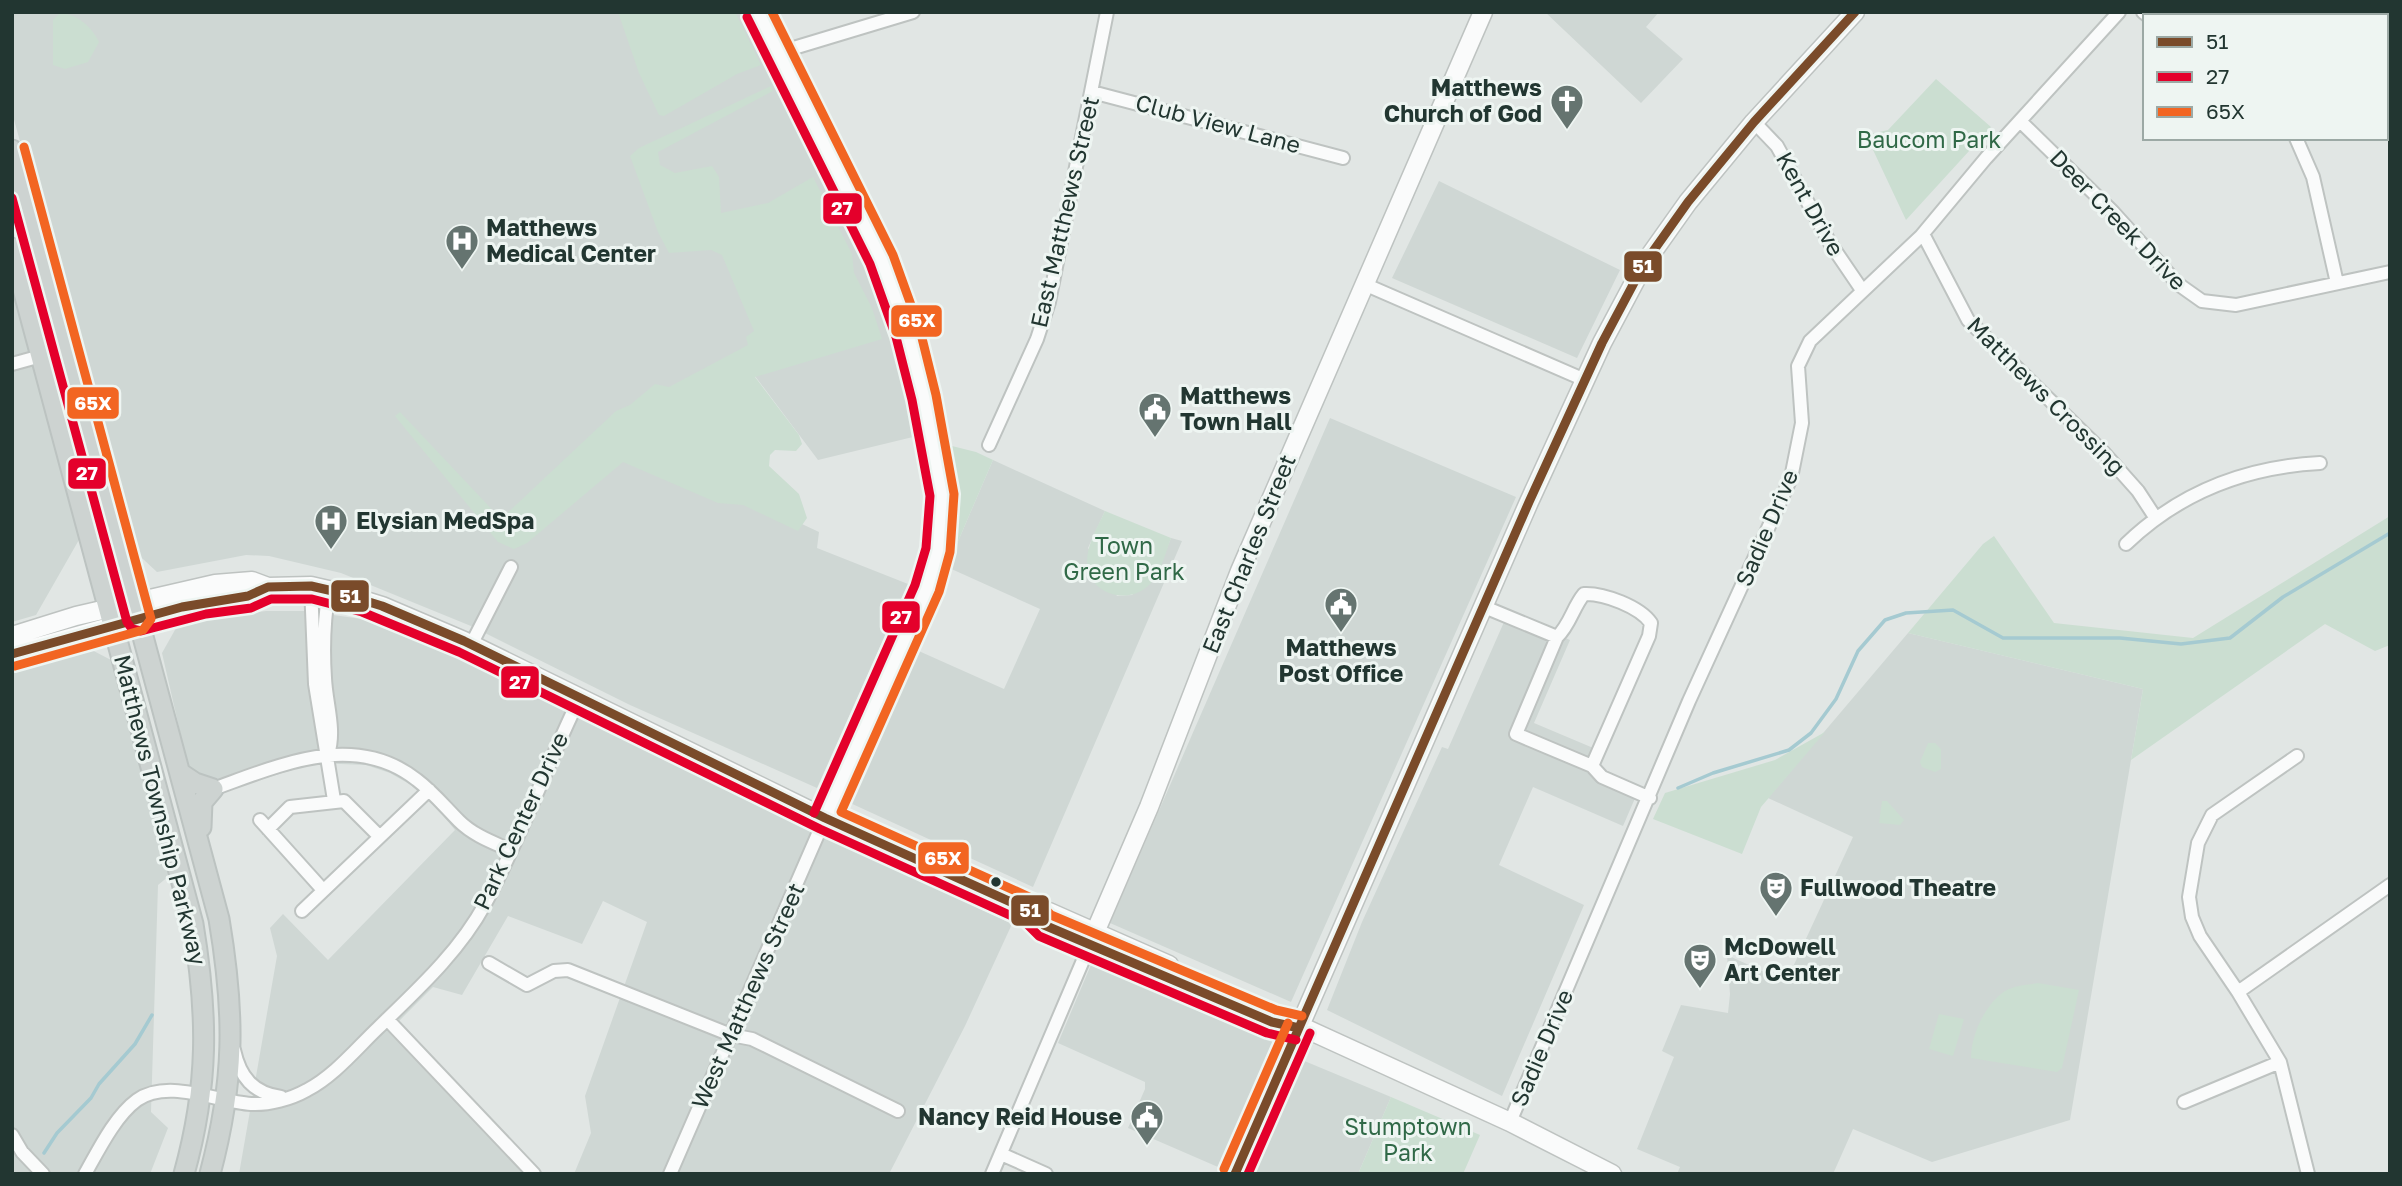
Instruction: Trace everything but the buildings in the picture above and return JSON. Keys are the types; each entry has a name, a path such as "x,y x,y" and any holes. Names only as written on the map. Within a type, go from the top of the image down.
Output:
{"main road":[{"path":"758,12 893,287 908,333 930,425 942,495 939,550 927,589 825,818"},
{"name":"East Charles Street","path":"1092,938 1149,807 1241,569 1483,12"},
{"path":"1235,1174 1482,606 1585,380 1644,264 1688,202 1754,122 1855,12"},
{"name":"Matthews Township Parkway","path":"12,150 219,919 230,985 232,1044 227,1099 210,1174"},
{"name":"Matthews Township Parkway","path":"12,248 193,924 204,988 206,1045 201,1095 184,1174"},
{"path":"12,654 137,610 248,596 268,587 311,586 382,606 580,697 825,818 1032,912 1044,925 1092,938 1272,1022 1299,1028 1510,1122 1612,1174"},
{"path":"12,636 112,617"},
{"path":"180,773 195,783 213,789 202,802 200,813 205,870"}],"street":[{"path":"777,53 913,12"},
{"name":"East Matthews Street","path":"989,445 1045,318 1107,12"},
{"name":"Sadie Drive","path":"1510,1122 1689,701 1791,478 1802,423 1797,371 1810,341 1923,233 2119,12"},
{"name":"Club View Lane","path":"1092,92 1343,158"},
{"name":"Deer Creek Drive","path":"2020,121 2113,212 2178,284 2194,297 2212,303 2235,305 2390,272"},
{"name":"Kent Drive","path":"1754,122 1777,146 1830,243 1862,289"},
{"path":"2297,140 2315,186 2337,283"},
{"name":"Matthews Crossing","path":"1923,233 1968,320 2105,454 2138,491 2155,517"},
{"path":"1364,284 1585,380"},
{"path":"12,364 41,356"},
{"path":"2126,544 2155,517 2190,496 2225,481 2262,470 2320,463"},
{"path":"471,645 511,566"},
{"path":"311,586 313,673 322,741 328,754 334,800"},
{"path":"328,754 332,740 325,680 324,636 329,590"},
{"path":"1592,766 1649,636 1651,623 1645,614 1595,593 1584,594 1558,637 1516,734 1592,766 1602,778 1650,797"},
{"path":"1482,606 1558,637"},
{"name":"Park Center Drive","path":"85,1174 121,1118 137,1100 163,1092 201,1095 252,1104 288,1098 307,1090 334,1071 457,945 484,905 580,697"},
{"path":"213,789 296,760 328,754 388,765 414,778 460,822 480,836 510,850"},
{"path":"2297,756 2212,815 2198,843 2189,897 2192,917 2200,936 2280,1062 2308,1174"},
{"path":"302,911 429,790"},
{"path":"323,890 264,825 290,807 334,800 349,803 379,836"},
{"name":"West Matthews Street","path":"670,1174 825,818"},
{"path":"2238,992 2386,888 2390,902"},
{"path":"992,1174 1092,938"},
{"path":"489,963 527,985 554,971 568,970 731,1035 752,1039 898,1111"},
{"path":"387,1019 534,1174"},
{"path":"232,1044 245,1078 257,1091 288,1098"},
{"path":"2183,1102 2280,1062"},
{"path":"12,1135 22,1152 43,1174"},
{"path":"1001,1154 1046,1174"}],"shaded area":[{"name":"Matthews Medical Center","path":"12,12 744,12 875,285 917,436 818,460 755,376 725,488 819,532 817,548 908,584 817,788 630,705 471,626 341,573 269,556 246,555 157,572 130,547 12,112"},
{"path":"1545,12 1659,12 1646,27 1683,59 1641,103"},
{"path":"1439,181 1620,270 1577,358 1392,278"},
{"path":"12,287 80,538 36,615 12,622"},
{"path":"1330,418 1516,497 1291,1002 1110,923"},
{"path":"993,460 1105,511 1088,548 1117,596 1132,595 1157,573 1171,538 1182,541 1033,887 848,802 912,648 1004,689 1040,609 947,567"},
{"path":"266,611 305,611 376,621 488,668 598,723 706,772 704,778 1012,924 965,1026 889,1174 574,1174 591,1133 585,1096 647,922 603,901 582,944 508,916 462,995 433,987 392,1028 527,1174 239,1174 277,956 270,928 283,914 328,960 455,830 432,802 411,785 390,773 366,765 315,763 224,791 218,778 205,781 189,771 162,653 180,621"},
{"path":"1508,613 1570,640 1534,723 1598,750 1591,769 1639,789 1623,826 1533,787 1499,865 1584,905 1502,1096 1327,1010 1362,922 1442,747 1448,749"},
{"path":"1908,633 2143,689 2070,1120 1932,1162 1853,1129 1833,1174 1677,1174 1680,1167 1637,1149 1674,1057 1662,1051 1681,1005 1728,1013 1730,994 1727,955 1786,982 1853,837 1768,798"},
{"path":"86,647 111,660 169,876 158,885 151,1112 168,1128 150,1174 12,1174 12,671"},
{"path":"1093,960 1274,1041 1218,1167 1128,1128 1145,1089 1145,1082 1058,1043"},
{"path":"1302,1060 1391,1097 1358,1174 1253,1174"}],"green space":[{"path":"618,12 735,12 761,65 737,74 664,116 659,115 639,73"},
{"path":"60,13 78,19 96,36 99,42 88,62 65,69 53,65 53,20"},
{"name":"Baucom Park","path":"1936,79 1991,127 1906,220 1866,135 1888,130"},
{"path":"771,86 773,91 658,152 660,165 675,173 712,166 719,177 721,213 768,203 813,177 852,254 854,273 872,308 882,339 755,377 799,435 802,444 796,451 775,450 770,455 769,466 799,494 807,518 798,531 743,505 718,503 623,462 527,543 514,549 498,542 395,416 400,412 501,519 616,411 630,405 655,384 669,387 748,345 746,337 754,331 722,255 711,250 669,253 658,232 630,156 639,148"},
{"path":"952,446 993,460 947,567 954,505 945,448"},
{"name":"Town Green Park","path":"1105,511 1171,538 1155,578 1142,590 1132,594 1112,594 1094,583 1089,573 1089,549"},
{"path":"2390,516 2390,645 2375,651 2325,624 2131,760 2143,689 1908,633 1983,544 1994,536 2054,623 2193,638"},
{"path":"1825,732 1761,807 1742,854 1653,819 1665,793 1775,760"},
{"path":"1928,743 1935,743 1941,749 1941,769 1935,772 1922,767 1920,762"},
{"path":"1882,801 1887,801 1904,820 1900,825 1879,823"},
{"path":"2038,983 2079,990 2062,1068 2057,1072 1971,1058 1976,1030 1991,1004 2009,989"},
{"path":"1939,1014 1964,1019 1953,1056 1929,1049"},
{"name":"Stumptown Park","path":"1391,1097 1480,1135 1463,1174 1358,1174"}],"waterway":[{"path":"2388,96 2390,101"},
{"path":"1678,788 1713,773 1789,750 1811,733 1836,699 1858,651 1885,620 1906,613 1953,610 2003,638 2120,638 2181,644 2230,638 2283,597 2390,533"},
{"path":"44,1153 57,1133 91,1098 99,1084 135,1044 152,1015"}],"transit line":[{"name":"65X","path":"772,12 893,255 920,330 936,395 954,494 950,552 939,592 841,812 1038,901 1051,915 1276,1010 1302,1016"},
{"name":"51","path":"1235,1174 1529,502 1602,343 1644,264 1688,202 1754,122 1855,12"},
{"name":"27","path":"747,17 870,264 896,337 912,400 930,496 926,548 915,585 814,813"},
{"name":"65X","path":"15,666 143,630 151,619 24,147"},
{"name":"27","path":"12,198 127,622 132,629 141,631 206,614 251,608 271,599 312,599 362,612 459,652 820,829 1025,922 1039,936 1267,1033 1296,1040"},
{"name":"51","path":"12,654 182,607 248,596 268,587 311,586 337,592 382,606 464,641 825,818 1033,912 1044,925 1272,1022 1299,1028"},
{"name":"65X","path":"1224,1169 1288,1023"},
{"name":"27","path":"1248,1174 1310,1033"}],"place":[{"name":"Matthews Church of God","path":"1567,131"},
{"name":"Matthews Medical Center","path":"462,271"},
{"name":"Matthews Town Hall","path":"1155,439"},
{"name":"Elysian MedSpa","path":"331,551"},
{"name":"Matthews Post Office","path":"1341,634"},
{"name":"Fullwood Theatre","path":"1776,918"},
{"name":"McDowell Art Center","path":"1700,990"},
{"name":"Nancy Reid House","path":"1147,1147"}]}
